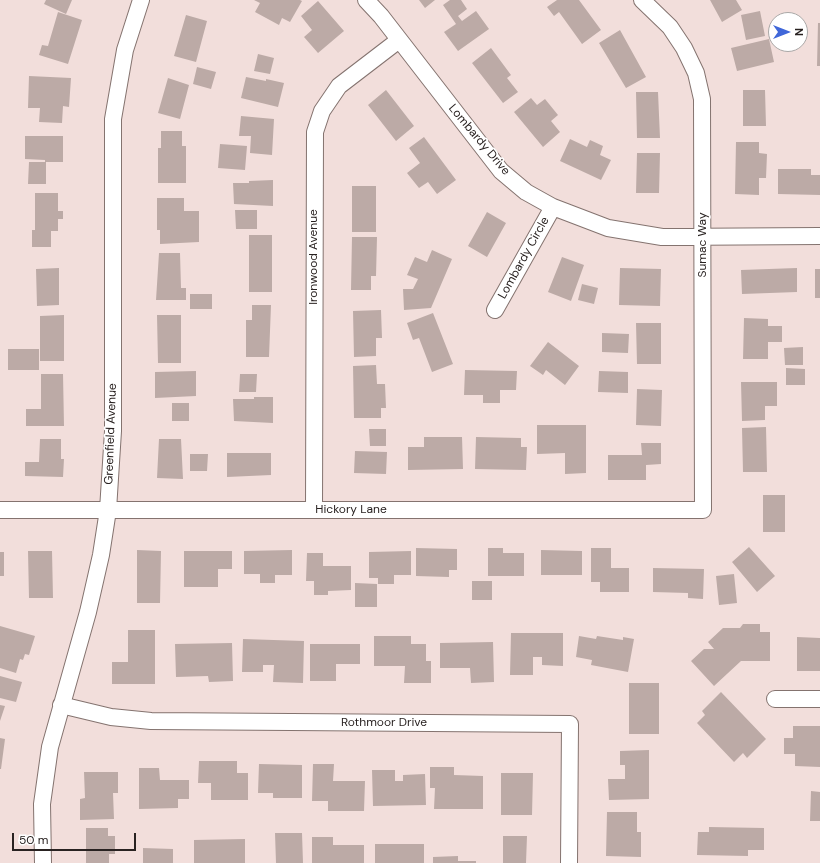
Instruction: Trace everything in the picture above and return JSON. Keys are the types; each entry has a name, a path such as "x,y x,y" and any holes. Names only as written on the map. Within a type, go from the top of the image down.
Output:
{"street":[{"name":"Greenfield Avenue","path":"43,863 42,824 44,785 50,747 60,705 91,598 108,510 113,431 113,119 125,50 141,0"},
{"name":"Lombardy Drive","path":"366,0 501,171 526,192 552,207 608,228 662,237 703,238 820,236"},
{"name":"Sumac Way","path":"642,0 661,17 677,37 690,60 697,80 703,112 703,510"},
{"name":"Ironwood Avenue","path":"314,510 315,132 322,111 336,90 399,40"},
{"name":"Lombardy Circle","path":"495,310 552,207"},
{"name":"Hickory Lane","path":"0,510 703,510"},
{"path":"775,699 820,699"},
{"name":"Rothmoor Drive","path":"60,705 111,717 151,722 570,724 569,863"}],"building":[{"path":"46,0 72,0 66,14 44,4"},
{"path":"254,0 302,1 290,22 282,18 279,25 255,12 260,3"},
{"path":"419,0 435,0 425,8"},
{"path":"450,0 461,0 467,9 458,16 462,21 476,11 489,29 458,51 444,32 456,24 443,5"},
{"path":"557,0 579,0 601,30 582,44 559,12 554,16 547,7"},
{"path":"710,0 736,0 742,10 722,22"},
{"path":"318,1 344,31 318,53 304,37 312,30 301,16"},
{"path":"760,11 765,36 746,40 741,15"},
{"path":"58,12 82,20 68,64 39,55 42,45 48,46"},
{"path":"186,15 207,21 196,62 174,56"},
{"path":"818,23 820,23 820,66 817,66"},
{"path":"620,30 646,77 626,88 599,43"},
{"path":"768,39 768,52 772,52 774,62 737,71 731,48"},
{"path":"491,48 511,75 507,78 518,92 503,103 472,63"},
{"path":"258,54 274,58 270,74 254,71"},
{"path":"197,67 216,72 211,89 193,84"},
{"path":"29,76 71,78 69,107 63,106 62,123 39,122 40,108 28,108"},
{"path":"246,77 284,83 278,107 241,98"},
{"path":"168,78 189,85 180,119 158,113"},
{"path":"386,90 414,126 396,141 368,105"},
{"path":"743,90 765,90 766,126 743,126"},
{"path":"636,92 658,92 660,138 637,138"},
{"path":"531,98 537,105 545,99 558,115 551,121 560,132 543,147 514,112"},
{"path":"241,116 274,119 272,155 250,153 251,136 239,136"},
{"path":"161,131 182,131 182,146 186,146 186,183 158,183 158,148 161,148"},
{"path":"25,136 63,136 63,162 46,162 46,184 28,184 29,162 45,162 45,160 25,159"},
{"path":"424,137 456,180 437,194 428,182 419,188 407,173 420,163 409,148"},
{"path":"570,139 587,147 590,140 603,146 600,155 611,160 601,180 560,161"},
{"path":"736,142 759,142 759,153 767,154 766,178 759,178 759,195 735,194"},
{"path":"220,144 247,146 245,170 218,168"},
{"path":"637,153 660,153 659,193 636,193"},
{"path":"778,169 811,169 811,175 820,175 820,195 778,194"},
{"path":"273,180 273,206 234,204 233,183"},
{"path":"352,186 376,186 376,232 352,232"},
{"path":"35,193 58,193 58,211 63,211 63,219 58,219 58,231 51,231 51,247 32,247 32,230 35,230"},
{"path":"157,198 184,198 184,211 199,211 199,242 160,244 160,230 157,230"},
{"path":"235,210 257,210 257,229 236,229"},
{"path":"487,212 506,223 487,257 468,246"},
{"path":"249,235 272,235 272,292 249,292"},
{"path":"352,237 377,237 376,276 371,276 371,290 351,290"},
{"path":"432,250 452,259 431,308 404,310 403,289 413,289 418,279 407,275 415,257 427,262"},
{"path":"159,253 180,253 181,288 186,288 186,300 156,300"},
{"path":"562,257 584,265 571,301 548,292"},
{"path":"59,268 59,305 37,306 36,269"},
{"path":"620,268 661,269 660,306 619,305"},
{"path":"797,268 797,292 742,294 741,270"},
{"path":"815,269 820,269 820,298 815,298"},
{"path":"582,284 598,288 594,304 578,300"},
{"path":"190,294 212,294 212,309 190,309"},
{"path":"252,305 271,305 269,357 246,357 246,320 252,320"},
{"path":"381,310 382,338 376,338 376,356 354,357 353,311"},
{"path":"433,313 453,364 432,372 419,338 413,340 407,323"},
{"path":"64,315 64,361 40,361 40,316"},
{"path":"157,315 181,315 181,363 158,363"},
{"path":"744,318 768,319 768,326 782,326 782,342 768,342 768,359 743,359"},
{"path":"636,323 661,323 661,364 637,364"},
{"path":"602,333 629,334 628,353 602,352"},
{"path":"548,342 579,366 565,385 546,370 543,375 530,366"},
{"path":"803,347 803,365 785,365 784,348"},
{"path":"8,349 39,349 39,370 8,370"},
{"path":"376,365 377,384 385,384 386,408 381,408 381,418 354,418 353,366"},
{"path":"786,368 805,369 805,385 786,385"},
{"path":"465,370 517,371 516,390 500,390 500,403 483,403 483,395 464,395"},
{"path":"196,371 196,396 155,398 155,372"},
{"path":"599,371 628,372 628,393 598,392"},
{"path":"41,374 63,374 64,426 26,426 26,409 41,409"},
{"path":"240,374 257,374 256,392 239,392"},
{"path":"741,382 777,382 777,406 765,406 765,420 742,421"},
{"path":"637,389 662,390 661,426 636,425"},
{"path":"254,397 273,397 273,423 234,421 233,399 254,399"},
{"path":"172,403 189,403 189,421 172,421"},
{"path":"537,425 586,425 586,473 565,474 565,453 537,454"},
{"path":"766,427 767,472 743,472 742,428"},
{"path":"369,429 386,429 386,446 370,446"},
{"path":"424,437 462,437 463,469 408,470 408,447 424,447"},
{"path":"476,437 521,438 521,447 527,447 526,470 475,469"},
{"path":"40,439 61,439 61,459 64,459 63,477 25,476 25,462 39,462"},
{"path":"159,439 181,439 183,479 157,478"},
{"path":"641,443 661,443 661,464 646,465 646,480 608,480 608,455 642,455"},
{"path":"355,451 387,452 386,474 354,473"},
{"path":"227,453 271,453 271,475 227,477"},
{"path":"190,454 208,454 207,471 190,471"},
{"path":"763,495 785,495 785,532 763,532"},
{"path":"749,547 775,576 757,592 732,562"},
{"path":"416,548 457,549 457,570 449,570 449,577 416,576"},
{"path":"488,548 503,548 503,553 524,553 524,576 488,576"},
{"path":"591,548 611,548 611,568 629,568 629,592 600,592 600,582 591,582"},
{"path":"137,550 161,551 160,603 137,603"},
{"path":"292,550 292,575 275,575 275,583 260,583 260,574 244,574 244,551"},
{"path":"541,550 582,551 582,575 541,575"},
{"path":"28,551 52,551 53,598 29,598"},
{"path":"184,551 232,551 232,569 218,569 218,587 184,587"},
{"path":"411,551 411,575 394,575 394,584 378,584 378,578 369,578 369,552"},
{"path":"0,552 4,552 4,576 0,576"},
{"path":"307,553 323,553 323,566 351,566 351,590 328,591 328,595 314,595 314,581 306,581"},
{"path":"653,568 704,569 703,599 688,598 688,593 653,592"},
{"path":"734,574 737,603 719,605 716,576"},
{"path":"472,581 492,581 492,600 472,600"},
{"path":"355,583 377,584 377,607 355,607"},
{"path":"743,624 760,624 760,632 770,632 770,661 741,661 714,686 691,661 704,649 714,649 708,642 723,628 740,628"},
{"path":"0,626 35,636 29,655 25,654 23,660 20,659 16,673 0,668"},
{"path":"128,630 155,630 155,684 112,684 112,662 128,662"},
{"path":"511,633 563,633 563,666 542,665 542,657 533,657 533,675 510,675"},
{"path":"374,636 411,636 411,644 426,644 426,661 431,661 431,683 404,683 405,666 374,666"},
{"path":"579,636 596,639 597,636 623,640 623,637 634,639 628,672 591,665 592,660 576,657"},
{"path":"797,637 820,638 820,671 797,671"},
{"path":"243,639 304,641 303,683 273,682 274,665 263,665 263,672 242,672"},
{"path":"493,642 494,682 471,683 470,668 440,668 440,643"},
{"path":"232,643 233,681 209,682 208,676 176,677 175,644"},
{"path":"310,644 360,644 360,664 336,664 336,681 310,681"},
{"path":"0,676 22,682 16,702 0,698"},
{"path":"629,683 659,683 659,734 629,734"},
{"path":"721,692 766,739 747,758 743,753 734,762 697,723 705,715 702,711"},
{"path":"0,705 5,706 0,721"},
{"path":"793,726 820,726 820,767 795,766 795,754 784,754 784,738 793,738"},
{"path":"0,738 5,739 1,769 0,769"},
{"path":"649,750 649,799 609,800 608,779 625,779 625,765 620,765 620,751"},
{"path":"199,761 237,761 237,773 248,773 248,800 211,800 211,783 198,783"},
{"path":"259,764 302,765 302,798 273,798 273,793 258,793"},
{"path":"313,764 334,764 333,781 365,781 364,811 328,811 328,801 312,801"},
{"path":"430,767 454,767 454,775 483,776 483,809 434,809 435,788 430,788"},
{"path":"139,768 159,768 160,780 189,780 189,799 178,799 178,808 139,809"},
{"path":"372,770 395,770 395,781 403,781 403,775 425,774 426,805 373,806"},
{"path":"84,772 118,772 118,793 113,793 114,819 80,820 80,799 85,798"},
{"path":"501,773 533,773 532,815 501,815"},
{"path":"811,791 820,792 820,821 810,821"},
{"path":"607,812 637,812 637,832 641,832 641,857 606,856"},
{"path":"709,827 764,828 764,850 748,850 748,856 697,855 698,832 709,832"},
{"path":"86,828 108,828 108,836 115,836 115,854 109,854 109,863 86,863"},
{"path":"275,833 302,833 303,863 276,863"},
{"path":"503,836 527,836 526,863 503,863"},
{"path":"312,837 333,837 333,845 364,845 364,863 312,863"},
{"path":"245,839 245,863 194,863 194,840"},
{"path":"375,844 424,844 424,863 375,863"},
{"path":"143,848 173,849 173,863 143,863"},
{"path":"458,856 458,861 476,861 476,863 433,863 433,857"}]}
